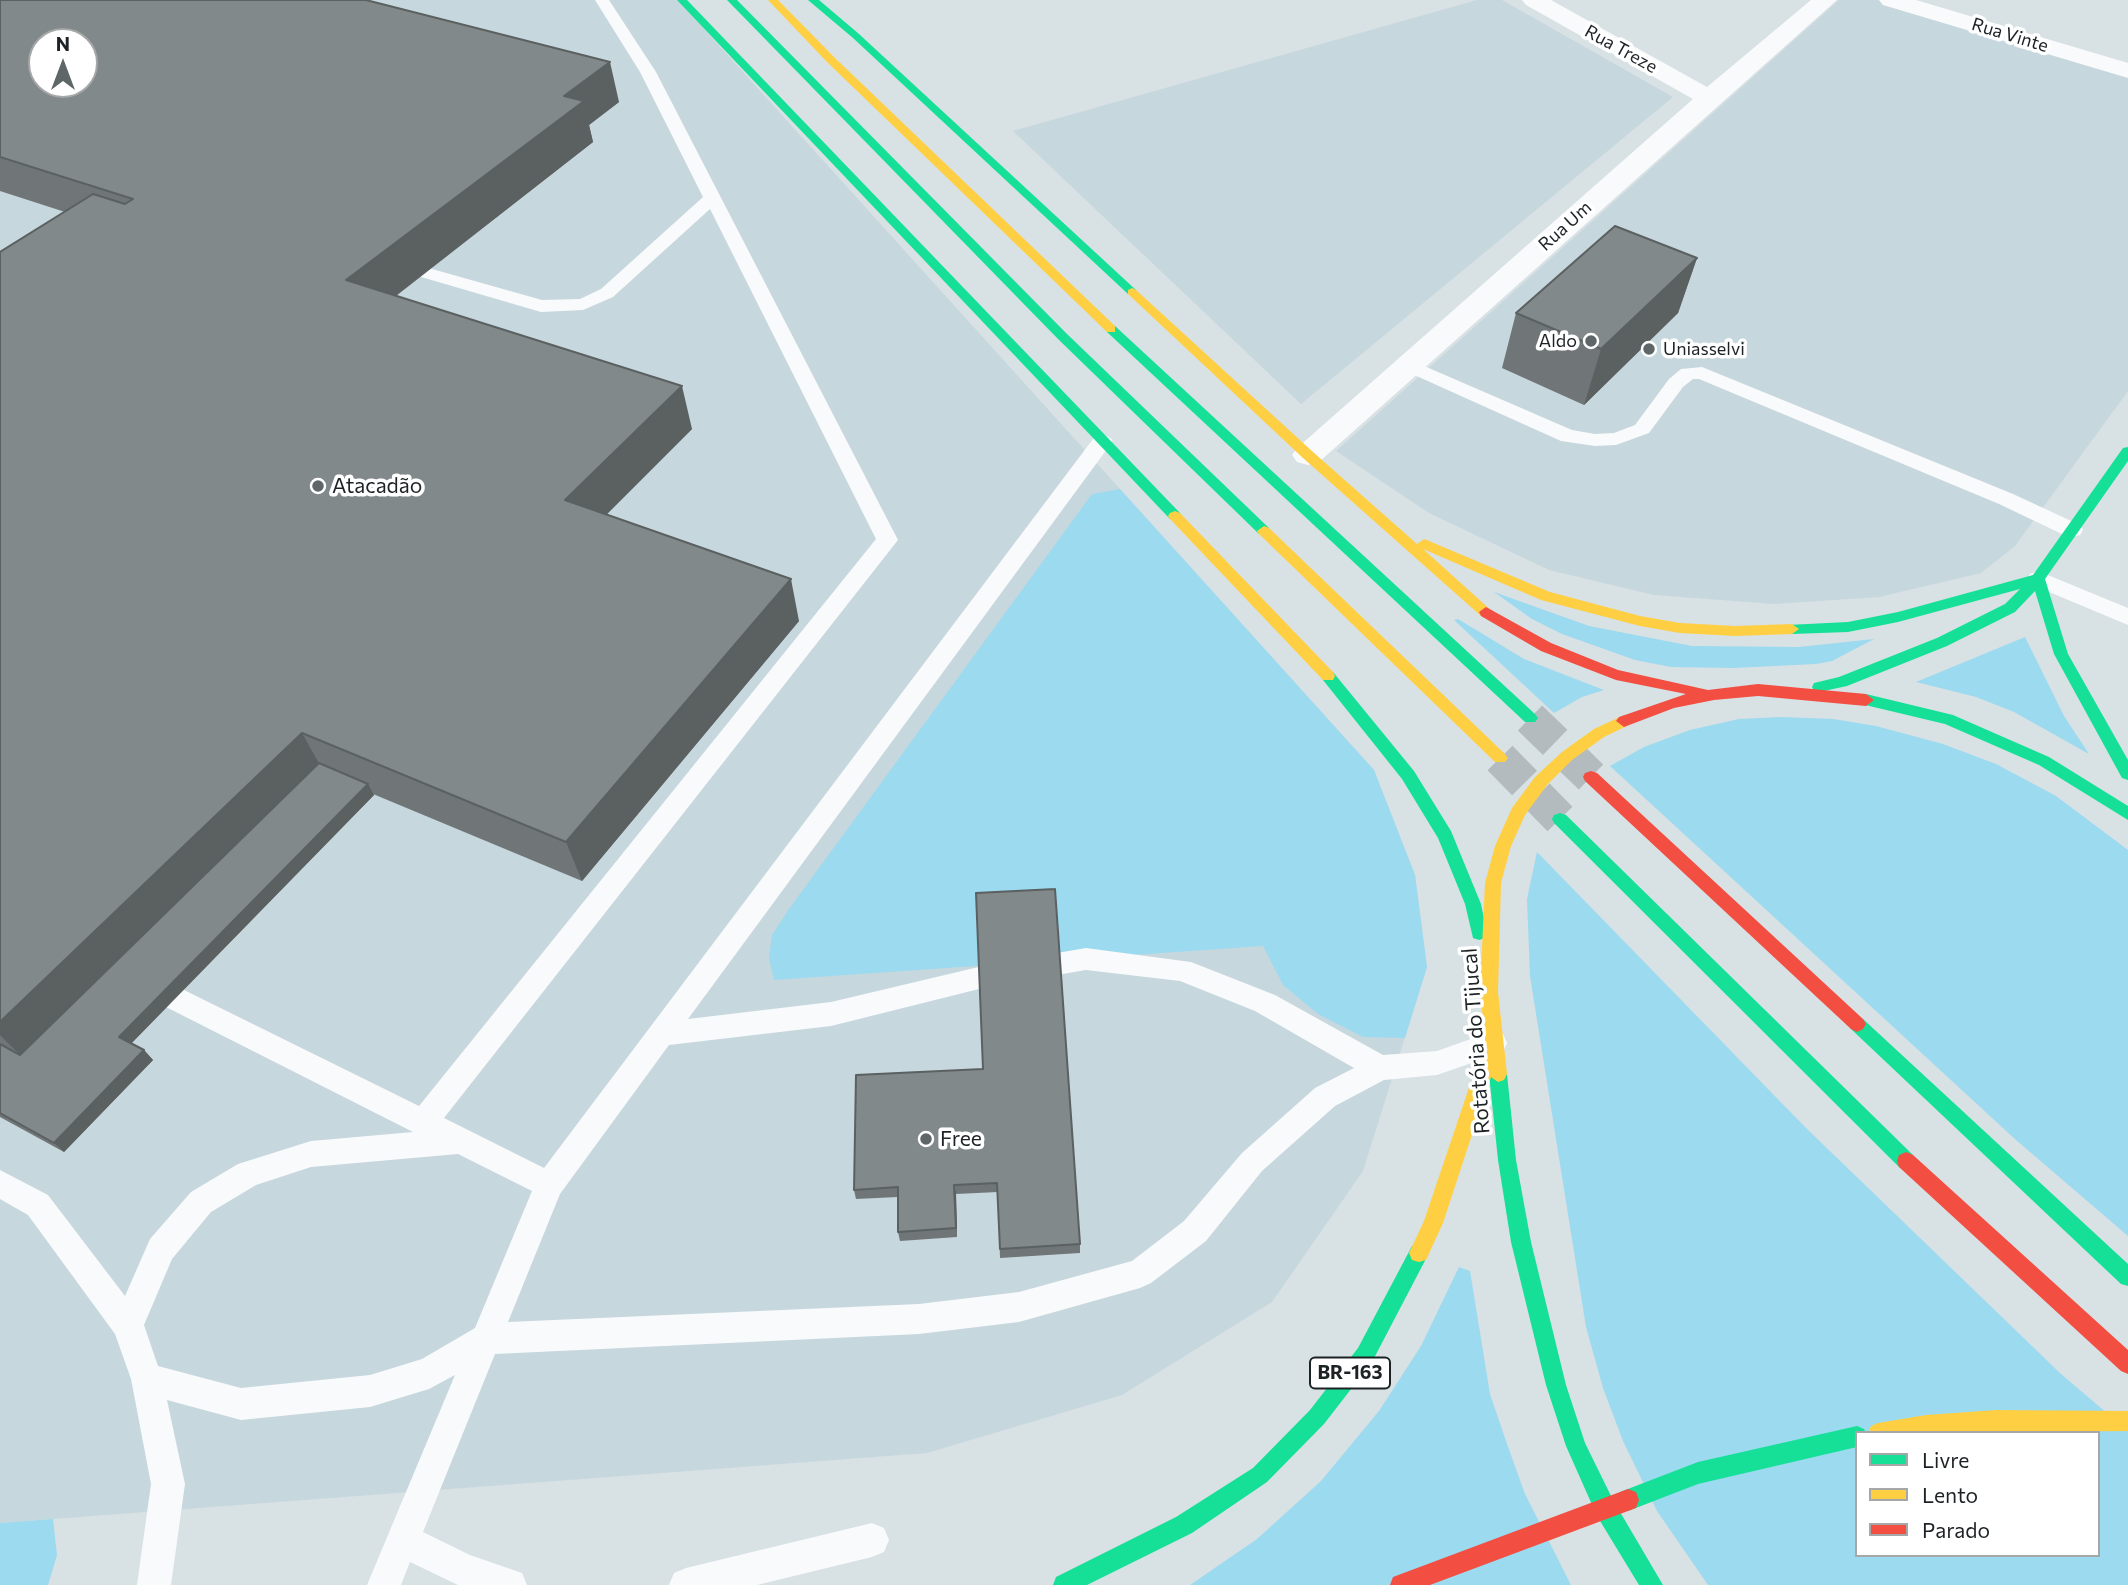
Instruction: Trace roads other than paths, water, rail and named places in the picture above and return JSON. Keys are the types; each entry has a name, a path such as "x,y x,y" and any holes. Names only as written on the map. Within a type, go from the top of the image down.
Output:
{"main road":[{"path":"682,0 1286,629 1371,726 1408,775 1445,836 1474,904 1489,992"},
{"path":"732,0 1062,336 1500,758"},
{"path":"773,0 831,60 1106,325 1530,718"},
{"path":"813,0 1155,310 1372,514 1480,609 1522,634 1616,675 1714,694"},
{"path":"1804,691 1874,670 1974,628 2010,608 2038,579 2128,451"},
{"path":"1372,514 1446,555 1534,591 1599,612 1680,628 1735,631 1848,626 1898,617 2038,579"},
{"path":"2038,579 2061,654 2128,774"},
{"name":"Rotatória do Tijucal","path":"1652,1585 1605,1508 1576,1446 1556,1385 1521,1242 1493,1043 1489,992 1493,883 1508,834 1518,812 1541,781 1588,741 1633,716 1672,703 1714,694 1804,691 1899,705 1960,724 2044,761 2128,814"},
{"path":"1591,776 2128,1277"},
{"path":"1560,819 1926,1181 2128,1364"},
{"name":"BR-163","path":"1064,1585 1184,1525 1260,1475 1325,1406 1365,1355 1433,1223 1493,1043"},
{"path":"1890,1431 1926,1425 1996,1420 2128,1421"},
{"path":"1401,1585 1698,1473 1855,1436"}],"street":[{"name":"Rua Treze","path":"1534,0 1709,98"},
{"name":"Rua Um","path":"1308,455 1709,98 1825,0"},
{"name":"Rua Vinte","path":"1891,0 2128,71"}],"lane":[{"path":"423,1123 887,540 648,72 602,0"},
{"path":"372,257 541,306 583,304 607,293 712,198"},
{"path":"1408,365 1568,436 1595,440 1616,439 1642,429 1676,383 1688,373 1702,373 2006,499 2072,530"},
{"path":"384,1585 549,1185 621,1084 664,1034 1103,440"},
{"path":"2038,579 2128,617"},
{"path":"664,1034 831,1014 987,975 1086,959 1182,970 1265,1003 1380,1068"},
{"path":"172,997 549,1185"},
{"path":"147,1379 241,1404 370,1391 429,1373 485,1339 919,1319 1018,1307 1140,1273 1195,1231 1252,1162 1325,1097 1380,1068 1437,1063 1493,1043"},
{"path":"128,1325 161,1250 201,1202 247,1174 311,1154 459,1141"},
{"path":"0,1184 38,1205 128,1325 147,1379 168,1484 154,1585"},
{"path":"402,1540 465,1571 510,1585"},
{"path":"686,1585 872,1540"}],"tunnel":[{"path":"1530,718 1591,777"},
{"path":"1500,758 1560,819"}],"place":[{"name":"Aldo","path":"1591,341"},
{"name":"Uniasselvi","path":"1649,349"},
{"name":"Atacadão","path":"318,486"},
{"name":"Free","path":"926,1139"}]}
